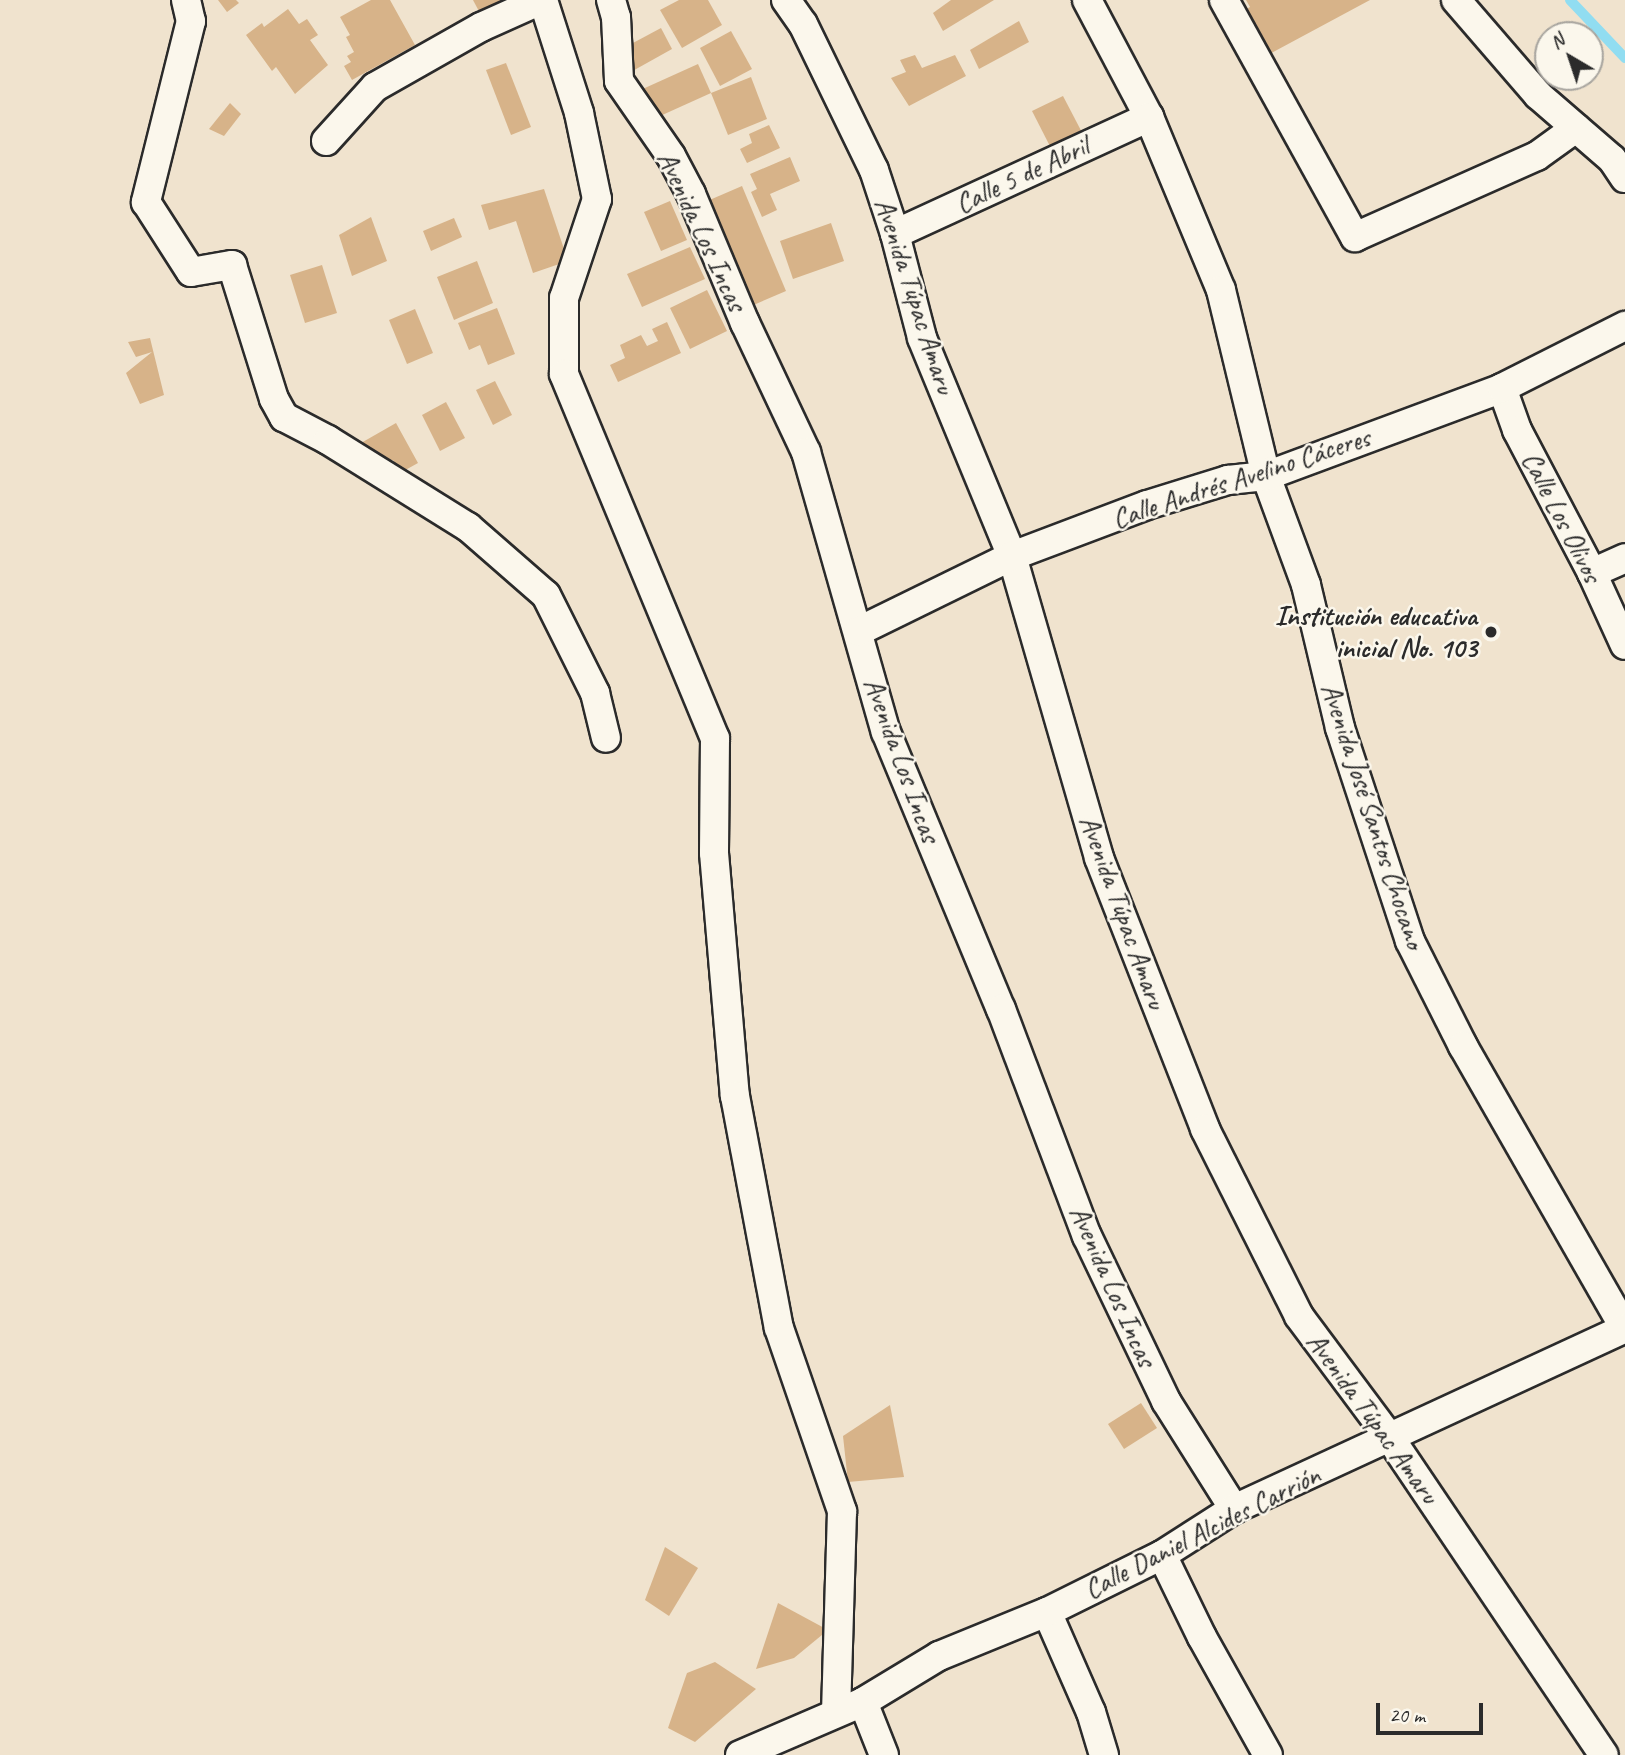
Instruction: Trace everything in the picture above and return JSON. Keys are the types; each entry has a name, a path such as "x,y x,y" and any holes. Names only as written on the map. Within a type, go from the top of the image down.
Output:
{"street":[{"path":"186,0 191,21 146,202 191,272 232,265 274,399 284,417 328,440 468,527 546,595 595,693 606,738"},
{"path":"326,141 375,86 481,27 542,0 579,113 597,199 564,298 564,373 715,738 714,853 735,1096 779,1328 842,1511 836,1711"},
{"name":"Avenida Los Incas","path":"611,0 616,17 619,81 671,156 691,194 745,323 806,452 886,733 1001,1009 1087,1236 1166,1401 1234,1509"},
{"name":"Avenida Túpac Amaru","path":"786,0 803,24 874,170 895,234 922,338 1012,556 1099,858 1205,1129 1299,1315 1390,1438 1604,1755"},
{"name":"Avenida José Santos Chocano","path":"1087,0 1149,117 1221,290 1266,476 1306,585 1340,728 1410,941 1463,1046 1625,1328"},
{"path":"1224,0 1355,237 1537,156 1576,128"},
{"path":"1456,0 1538,95 1612,159 1625,178"},
{"name":"Calle 5 de Abril","path":"895,234 1149,117"},
{"name":"Calle Andrés Avelino Cáceres","path":"859,631 1012,556 1228,480 1266,476 1502,388 1625,326"},
{"name":"Calle Los Olivos","path":"1502,388 1517,430 1592,573 1625,645"},
{"path":"1592,573 1625,558"},
{"name":"Calle Daniel Alcides Carrión","path":"740,1755 836,1711 863,1702 939,1656 1047,1612 1162,1555 1234,1509 1625,1328"},
{"path":"1162,1555 1202,1637 1268,1755"},
{"path":"1047,1612 1091,1712 1104,1755"},
{"path":"863,1702 884,1755"}],"building":[{"path":"218,0 236,0 239,3 227,12"},
{"path":"371,0 390,0 415,45 352,80 344,66 351,62 347,56 354,52 346,37 350,35 340,17"},
{"path":"473,0 514,0 482,17"},
{"path":"679,0 708,0 722,25 682,48 660,10"},
{"path":"951,0 994,0 943,31 933,13"},
{"path":"1246,0 1370,0 1266,56 1243,11 1250,7"},
{"path":"288,9 299,24 307,19 318,35 310,40 328,65 295,94 276,67 272,71 246,35 262,23 264,27"},
{"path":"1019,21 1029,42 979,69 970,50"},
{"path":"661,28 672,49 629,73 618,51"},
{"path":"731,31 752,69 720,86 700,48"},
{"path":"915,55 922,68 955,55 966,76 909,106 891,78 906,72 900,60"},
{"path":"506,63 531,127 511,135 486,70"},
{"path":"698,64 711,93 649,121 636,92"},
{"path":"751,77 767,119 728,135 711,93"},
{"path":"1063,96 1087,142 1056,158 1032,111"},
{"path":"230,103 241,114 224,136 209,129"},
{"path":"769,125 780,148 747,163 740,149 752,143 749,134"},
{"path":"790,157 800,181 770,194 777,210 762,217 751,192 757,189 750,174"},
{"path":"742,186 786,291 742,310 698,205"},
{"path":"544,189 568,261 533,273 516,221 489,230 481,205"},
{"path":"670,201 687,240 661,251 644,212"},
{"path":"371,217 387,261 352,276 339,235"},
{"path":"454,218 462,237 431,251 423,231"},
{"path":"831,223 844,261 793,279 780,241"},
{"path":"690,247 705,279 642,307 627,274"},
{"path":"477,261 493,303 454,320 437,277"},
{"path":"322,265 337,313 305,323 290,275"},
{"path":"707,290 727,331 690,349 670,308"},
{"path":"497,308 515,354 488,365 480,345 469,350 458,323"},
{"path":"415,309 433,353 407,364 389,320"},
{"path":"667,322 681,353 618,382 610,365 625,358 620,345 641,335 647,346 658,341 652,329"},
{"path":"150,338 164,395 140,404 126,373 152,352 136,357 128,342"},
{"path":"495,381 512,415 493,425 476,390"},
{"path":"446,402 465,438 440,451 422,415"},
{"path":"396,423 418,463 400,473 393,460 376,469 361,443"},
{"path":"1141,1403 1157,1428 1124,1449 1108,1424"},
{"path":"890,1405 904,1477 848,1482 843,1436"},
{"path":"665,1547 698,1568 669,1616 645,1600"},
{"path":"778,1603 828,1630 794,1658 756,1669"},
{"path":"715,1662 756,1689 695,1742 668,1728 687,1673"}],"waterway":[{"path":"1570,0 1625,58"}],"place":[{"name":"Institución educativa inicial No. 103","path":"1491,632"}]}
